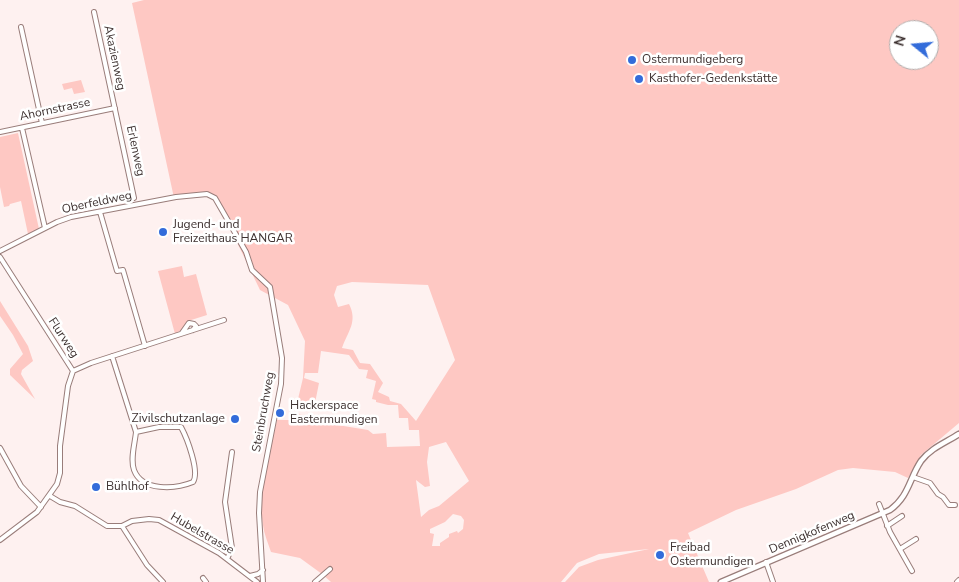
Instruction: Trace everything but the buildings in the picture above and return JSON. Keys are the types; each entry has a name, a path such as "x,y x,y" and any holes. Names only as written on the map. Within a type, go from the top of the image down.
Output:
{"street":[{"name":"Akazienweg","path":"94,12 115,108"},
{"path":"21,27 42,123"},
{"name":"Ahornstrasse","path":"0,132 115,108"},
{"name":"Erlenweg","path":"115,108 134,198"},
{"path":"22,128 44,228"},
{"name":"Oberfeldweg","path":"0,251 44,228 64,220 174,198 204,194"},
{"name":"Steinbruchweg","path":"204,194 215,198 246,252 252,270 270,287 278,330 282,358 281,384 260,492 263,582"},
{"path":"100,212 117,271 123,270 145,346"},
{"name":"Flurweg","path":"0,257 73,371 68,386 57,484 50,496 32,517 0,540"},
{"path":"73,371 78,367 224,320"},
{"path":"182,333 189,323 196,326 193,330"},
{"path":"112,356 136,432 134,469 138,476 144,483 161,487 193,482 196,475 181,427 159,427 136,432"},
{"name":"Dennigkofenweg","path":"721,582 883,514 902,499 920,463 929,453 959,434"},
{"path":"0,448 21,486 41,507"},
{"path":"228,559 232,548 225,502 232,452"},
{"path":"913,476 930,483 949,505 956,506"},
{"name":"Hubelstrasse","path":"50,496 60,502 75,506 104,524 122,526 132,521 159,520 228,559 257,582"},
{"path":"879,504 887,526 912,571"},
{"path":"887,526 902,516"},
{"path":"122,526 147,564 163,582"},
{"path":"900,549 916,538"},
{"path":"766,562 773,582"},
{"path":"315,582 330,569"},
{"path":"250,576 258,574 263,570"}],"shaded area":[{"path":"144,0 959,0 959,423 921,455 908,478 895,472 853,468 838,470 796,489 736,510 688,533 709,582 565,582 579,567 598,560 649,549 599,554 577,563 561,582 331,582 300,558 271,552 263,525 262,499 265,472 277,420 293,420 303,378 305,341 288,305 260,290 217,201 207,194 174,198 132,3","holes":["352,282 428,285 455,360 416,421 401,404 390,401 389,397 378,392 383,383 370,364 360,363 353,350 342,348 353,316 349,304 338,307 334,295 337,286","321,351 349,355 359,369 368,370 366,378 376,381 372,399 388,405 398,405 399,418 408,418 409,430 419,430 420,446 387,447 386,433 373,434 368,430 319,422 295,412 297,406 314,408 319,383 304,378 305,373 318,373","446,442 469,481 439,506 429,510 421,517 416,480 425,487 430,486 427,462 429,447","453,514 461,516 464,520 463,529 458,533 457,531 449,534 449,537 440,543 440,546 432,546 434,534 430,533 430,529 445,522"]},
{"path":"81,80 85,92 74,94 72,88 64,90 62,84"},
{"path":"18,133 39,229 28,234 21,201 4,207 0,187 0,137"},
{"path":"182,266 184,277 196,274 207,315 188,321 183,329 175,334 158,271"},
{"path":"0,301 28,346 33,361 22,370 21,374 35,399 10,375 10,369 23,354 0,316"}],"place":[{"name":"Ostermundigeberg","path":"632,60"},
{"name":"Kasthofer-Gedenkstätte","path":"639,79"},
{"name":"Jugend- und Freizeithaus HANGAR","path":"163,232"},
{"name":"Hackerspace Eastermundigen","path":"280,413"},
{"name":"Zivilschutzanlage","path":"235,419"},
{"name":"Bühlhof","path":"96,487"},
{"name":"Freibad Ostermundigen","path":"660,555"}]}
